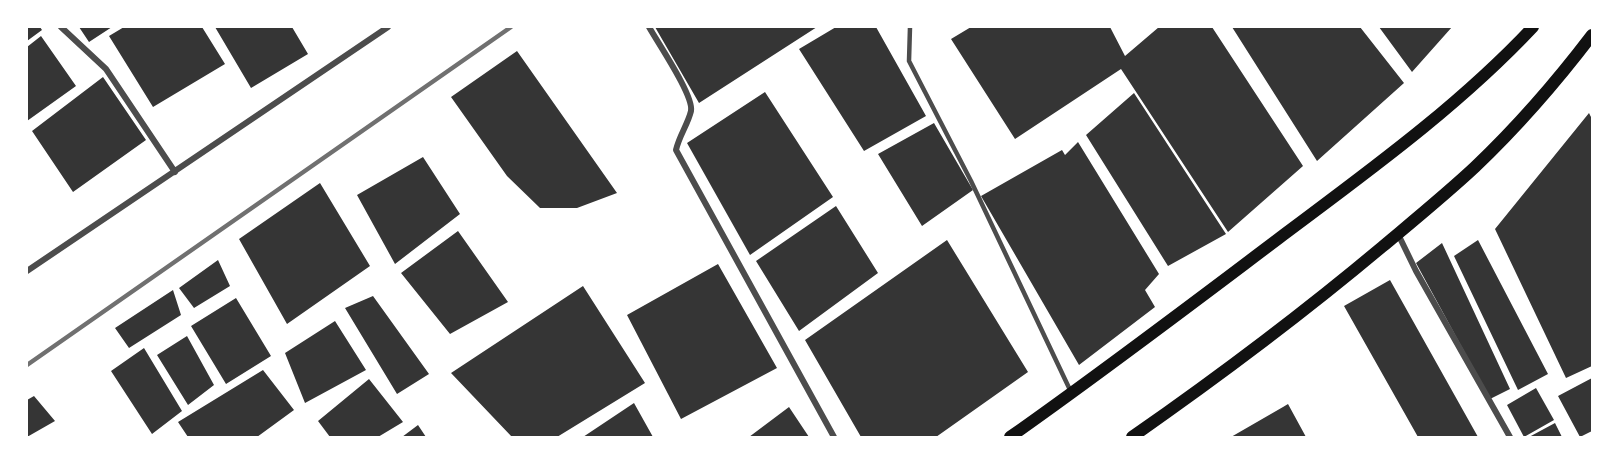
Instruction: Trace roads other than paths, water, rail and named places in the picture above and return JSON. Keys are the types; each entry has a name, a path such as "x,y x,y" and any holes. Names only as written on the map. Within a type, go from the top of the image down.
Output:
{"main road":[{"path":"1010,437 1309,216 1422,128 1504,58 1533,27"},
{"path":"1132,437 1234,364 1326,293 1475,167 1521,120 1592,35"}],"street":[{"path":"62,27 106,69 175,172"},
{"path":"27,271 388,27"},
{"path":"649,27 688,93 692,109 679,136 676,150 834,437"},
{"path":"1398,234 1416,271 1510,437"}],"lane":[{"path":"910,27 909,61 971,181 1072,393"}],"railway":[{"path":"27,365 511,27"}]}
